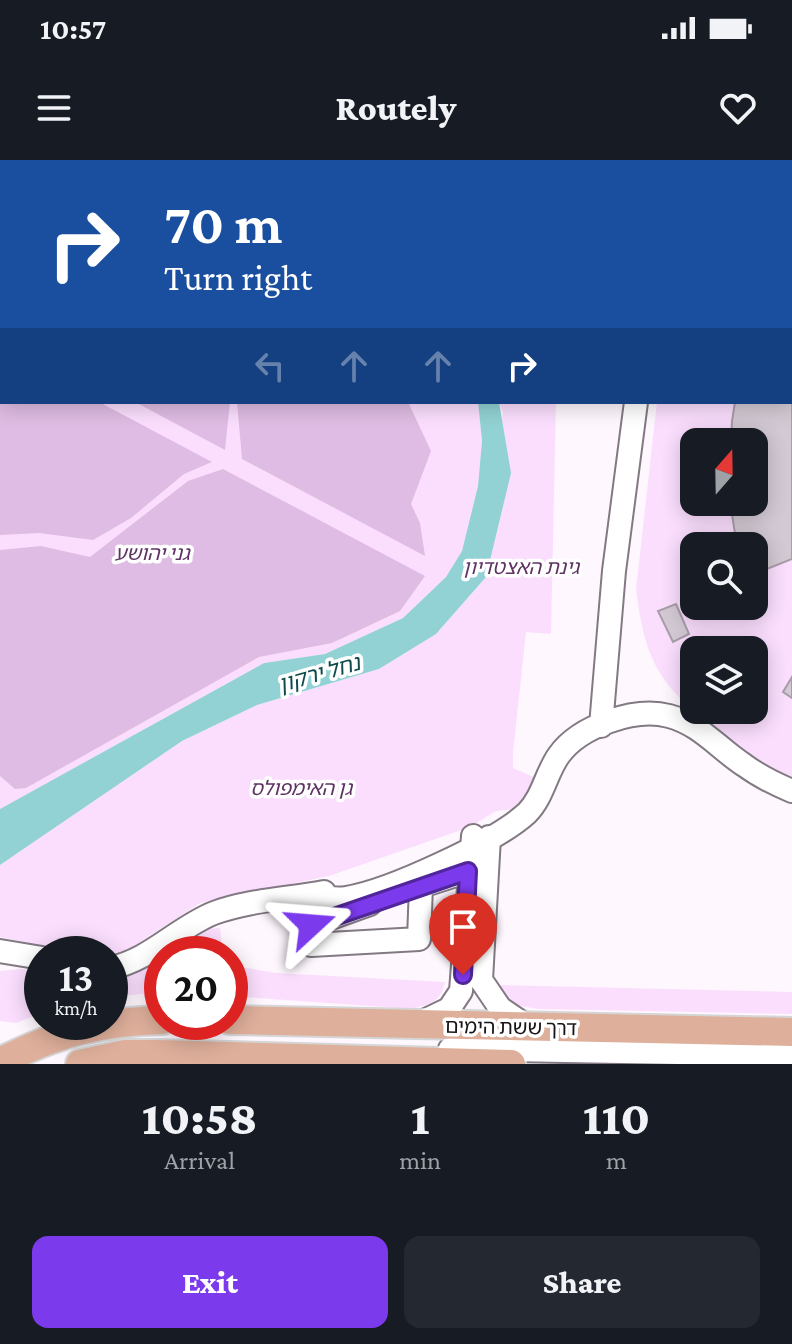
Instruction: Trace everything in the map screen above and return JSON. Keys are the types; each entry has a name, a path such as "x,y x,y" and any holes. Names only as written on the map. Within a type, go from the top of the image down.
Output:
{"main road":[{"name":"דרך ששת הימים","path":"248,1020 792,1032"},
{"path":"2,1061 71,1031 103,1023 144,1021"},
{"name":"דרך ששת הימים","path":"90,1062 294,1058 511,1064"}],"lane":[{"path":"601,726 614,571 636,404"},
{"path":"128,962 213,914 238,906 311,895 335,899 361,895 523,816 540,795 561,752 601,726 630,714 668,716 704,733 743,765 792,791"},
{"path":"413,1025 449,1009 461,991 468,871 478,837"},
{"path":"478,837 481,980 500,1008 529,1028"},
{"path":"311,925 468,871"},
{"path":"311,895 311,945 419,939 421,886"},
{"path":"0,951 7,949 24,953"},
{"name":"דרך ששת הימים","path":"294,1058 345,1046 792,1055"}],"green space":[{"name":"גני יהושע","path":"0,404 478,404 482,441 478,486 462,551 446,577 403,618 325,654 264,663 0,809"},
{"path":"0,404 103,404 212,462 184,474 131,518 93,540 39,533 0,535"},
{"path":"139,404 230,404 225,450"},
{"path":"237,404 409,404 431,451 411,504 420,523 425,556 242,459"},
{"name":"גן האימפולס","path":"500,404 556,404 551,634 526,632 513,753 513,768 536,778 528,800 515,809 496,811 470,827 329,876 200,903 149,936 144,936 144,939 128,950 128,936 24,936 24,942 0,937 0,865 182,741 257,705 379,669 436,634 486,577 503,412"},
{"path":"657,404 792,404 792,779 761,762 710,724 768,724 768,636 680,636 680,698 650,653 636,589"},
{"path":"223,469 425,576 400,611 332,643 259,657 26,788 15,789 0,776 0,550 41,546 90,557 188,481"},
{"path":"220,928 221,936 188,936 203,929"},
{"path":"144,957 144,994 128,995 128,964"},
{"path":"248,968 276,973 445,982 441,994 434,1001 412,1009 248,997"},
{"path":"24,970 24,1020 16,1023 0,1021 0,971"},
{"path":"496,985 792,992 792,1014 539,1009 514,1003"}],"water":[{"name":"נחל ירקון","path":"478,404 499,404 511,473 486,577 436,634 379,669 257,705 182,741 0,865 0,809 264,663 325,654 403,618 446,577 462,551 478,486 482,441"}],"building":[{"path":"735,404 792,404 792,559 768,568 768,532 735,532 732,516 768,516 768,428 732,428"},
{"path":"676,604 680,620 683,620 689,634 673,642 658,611"},
{"path":"792,677 792,698 783,692"}],"route":[{"path":"311,925 468,871 463,975"}],"park label":[{"name":"גינת האצטדיון","path":"521,567"}]}
